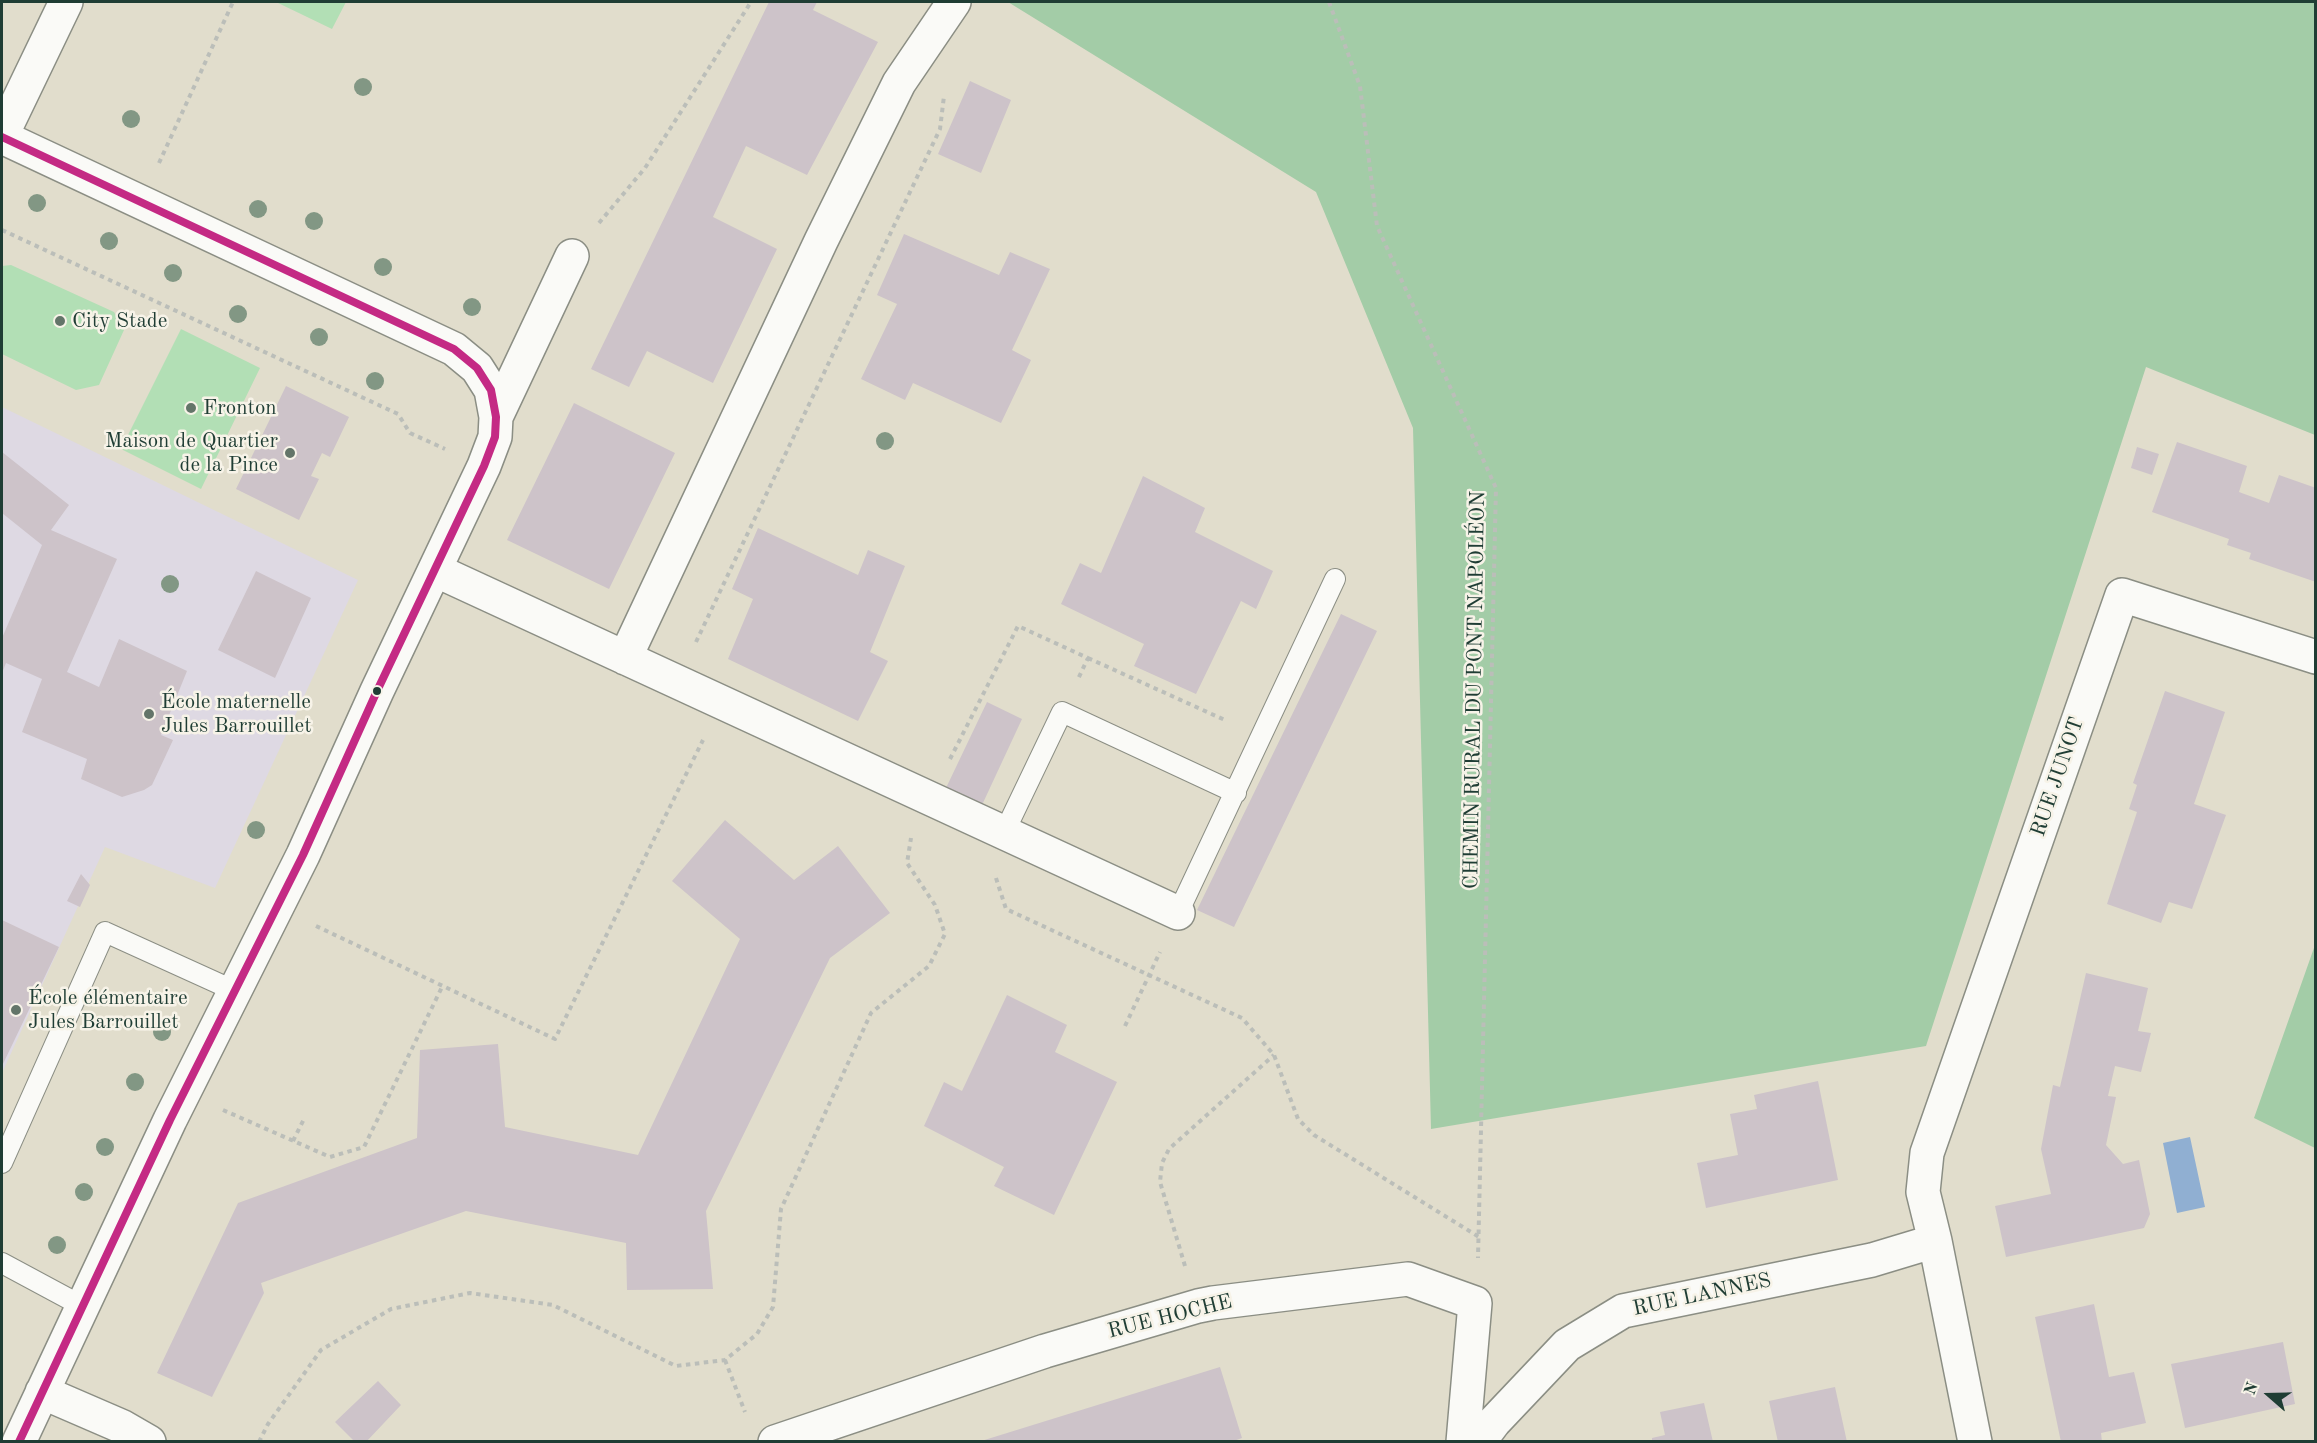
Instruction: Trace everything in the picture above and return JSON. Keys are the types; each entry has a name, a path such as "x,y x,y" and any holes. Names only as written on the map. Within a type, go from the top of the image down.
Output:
{"street":[{"path":"19,1442 184,1092 277,907 484,466 495,437 496,417 491,390 482,375 454,349 2,136 66,2"},
{"path":"625,658 821,241 899,83 954,2"},
{"path":"496,417 572,256"},
{"path":"435,570 1178,913"},
{"name":"RUE JUNOT","path":"1935,1241 1923,1192 1927,1153 2122,595 2316,657"},
{"path":"1935,1241 1975,1442"},
{"name":"RUE LANNES","path":"1479,1442 1494,1422 1568,1345 1623,1311 1872,1260 1935,1241"},
{"name":"RUE HOCHE","path":"775,1442 1045,1351 1213,1302 1408,1280 1475,1303"},
{"path":"1463,1442 1475,1303"},
{"path":"42,1392 123,1427 149,1442"}],"lane":[{"path":"1178,913 1335,579"},
{"path":"1004,833 1062,712 1236,793"},
{"path":"2,1163 105,932 235,991"},
{"path":"2,1263 82,1306"}],"path":[{"path":"141,202 233,2"},
{"path":"572,256 645,168 751,2"},
{"name":"CHEMIN RURAL DU PONT NAPOLÉON","path":"1329,2 1360,86 1377,226 1496,488 1479,1237 1475,1303"},
{"path":"694,645 940,129 945,94"},
{"path":"2,230 398,414 410,434 484,466"},
{"path":"930,799 1018,626 1229,721"},
{"path":"1062,712 1089,658"},
{"path":"277,907 555,1039 704,738 694,733"},
{"path":"259,1442 268,1424 321,1350 392,1309 470,1293 554,1305 676,1365 725,1360 757,1334 773,1307 781,1209 871,1013 929,966 945,934 935,905 907,863 911,836 922,841"},
{"path":"996,877 1006,909 1242,1018 1274,1055 1298,1119 1314,1135 1479,1237"},
{"path":"1125,1026 1178,913"},
{"path":"184,1092 330,1157 363,1147 443,985"},
{"path":"1198,1306 1160,1182 1162,1163 1169,1149 1274,1055"},
{"path":"293,1141 304,1119"},
{"path":"725,1360 748,1421"}],"shaded area":[{"name":"École maternelle Jules Barrouillet","path":"2,407 358,580 215,888 105,847 2,1073"}],"green space":[{"path":"276,2 346,2 332,29"},
{"path":"1008,2 2315,2 2315,435 2146,367 1926,1046 1431,1129 1413,428 1316,192"},
{"name":"City Stade","path":"11,265 114,312 124,330 99,385 76,390 2,354 2,266"},
{"name":"Fronton","path":"181,329 260,368 201,489 121,449"},
{"path":"2315,945 2315,1148 2254,1118"}],"water":[{"path":"2190,1137 2205,1207 2177,1213 2163,1143"}],"building":[{"path":"769,2 817,2 813,10 878,42 807,175 746,146 713,217 777,249 713,383 647,351 629,387 591,369"},
{"path":"970,81 1011,100 981,173 938,154"},
{"path":"904,234 999,275 1010,252 1050,269 1012,350 1031,360 1001,423 913,383 905,400 861,379 897,304 877,295"},
{"path":"286,386 349,417 330,457 322,453 311,476 319,479 299,520 236,489"},
{"path":"574,403 675,453 609,589 507,540"},
{"path":"2177,442 2247,466 2239,492 2269,503 2279,475 2316,488 2316,582 2249,559 2251,553 2227,545 2229,539 2152,512"},
{"path":"2137,447 2159,454 2152,475 2131,468"},
{"path":"2,452 69,505 51,530 117,559 67,672 99,687 119,639 187,671 161,735 173,740 152,785 144,790 122,797 81,779 87,759 22,732 42,679 6,663 2,673 2,638 42,545 2,513"},
{"path":"1143,476 1205,508 1195,532 1273,571 1256,609 1241,601 1196,694 1134,666 1144,644 1061,604 1080,563 1101,573"},
{"path":"758,528 858,575 868,550 905,566 870,652 888,661 858,721 728,659 753,599 732,589"},
{"path":"256,571 311,598 275,678 218,650"},
{"path":"1341,614 1377,631 1234,927 1197,910"},
{"path":"2165,691 2225,712 2194,804 2226,815 2192,909 2169,902 2161,923 2107,904 2137,812 2129,809 2137,785 2133,783"},
{"path":"987,702 1022,719 982,805 946,788"},
{"path":"725,820 794,880 838,846 890,913 830,958 706,1211 713,1289 627,1290 626,1243 466,1211 261,1283 264,1293 212,1397 157,1373 238,1203 417,1138 420,1050 498,1044 505,1127 638,1155 740,939 672,881"},
{"path":"81,874 90,885 80,907 67,901"},
{"name":"École élémentaire Jules Barrouillet","path":"2,920 59,947 2,1066"},
{"path":"2086,973 2148,988 2138,1031 2151,1033 2141,1072 2115,1066 2108,1096 2116,1097 2106,1145 2123,1164 2139,1160 2150,1214 2144,1228 2006,1257 1995,1206 2051,1194 2041,1149 2053,1085 2060,1087"},
{"path":"1007,995 1067,1025 1055,1052 1117,1082 1054,1215 994,1186 1004,1167 924,1126 944,1082 962,1091"},
{"path":"1818,1081 1838,1180 1706,1208 1697,1163 1738,1155 1730,1114 1757,1109 1754,1095"},
{"path":"2094,1304 2109,1377 2134,1372 2146,1423 2101,1433 2102,1442 2061,1442 2035,1317"},
{"path":"2283,1342 2295,1404 2185,1428 2171,1364"},
{"path":"1220,1367 1242,1438 1231,1442 978,1442"},
{"path":"378,1381 401,1405 366,1442 355,1442 335,1422"},
{"path":"1835,1387 1847,1442 1778,1442 1769,1401"},
{"path":"1704,1403 1713,1442 1652,1442 1652,1438 1665,1435 1660,1412"}],"transit line":[{"path":"2,137 454,349 477,368 491,390 496,417 495,437 484,466 377,691 303,855 170,1120 19,1442"}],"place":[{"name":"City Stade","path":"60,321"},
{"name":"Fronton","path":"191,408"},
{"name":"Maison de Quartier de la Pince","path":"290,453"},
{"name":"École maternelle Jules Barrouillet","path":"149,714"},
{"name":"École élémentaire Jules Barrouillet","path":"16,1010"}]}
